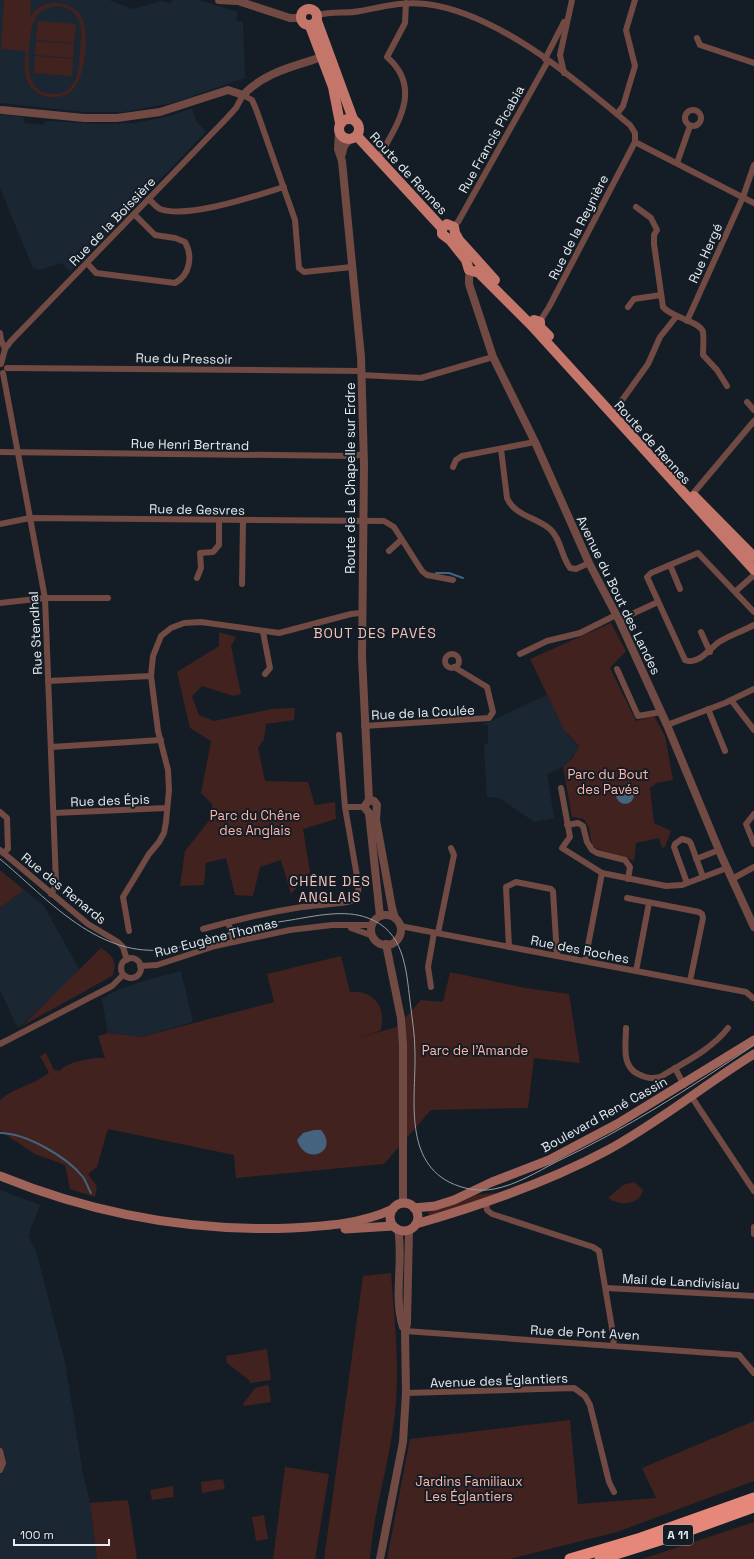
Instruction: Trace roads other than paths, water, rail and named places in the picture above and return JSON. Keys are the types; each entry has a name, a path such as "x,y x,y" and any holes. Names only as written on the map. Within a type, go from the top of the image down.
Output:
{"highway":[{"name":"A 11","path":"570,1559 641,1538 754,1498"},
{"name":"A 11","path":"600,1559 676,1535 754,1507"}],"main road":[{"path":"301,18 304,24 313,14"},
{"path":"313,14 353,119 360,128 353,138 341,136 333,87 322,57 313,14"},
{"path":"340,128 344,120 353,119"},
{"name":"Route de Rennes","path":"353,138 378,159 442,228 442,234 452,232 475,266 536,324 615,410 754,570"},
{"name":"Route de Rennes","path":"536,324 691,497 754,557"},
{"name":"Boulevard René Cassin","path":"414,1208 435,1206 454,1200 492,1182 549,1160 592,1138 684,1085 754,1040"},
{"path":"0,1182 58,1203 94,1213 178,1229 265,1234 413,1227 525,1189 588,1160 620,1142 754,1054"},
{"path":"0,1176 92,1208 170,1222 222,1228 262,1229 338,1225 375,1217 403,1203 414,1208 418,1216 413,1227"},
{"path":"393,1209 390,1217 395,1228"}],"street":[{"path":"219,0 235,0 290,18 301,18"},
{"path":"564,73 560,55 567,16 572,0"},
{"path":"617,114 623,106 635,66 626,30 635,0"},
{"path":"313,14 357,12 406,4 426,4 450,9 477,19 526,45 617,114 632,128 635,142 754,203"},
{"path":"378,159 402,113 405,102 403,78 387,57 405,23 406,4"},
{"name":"Rue Francis Picabia","path":"452,232 546,60 567,16"},
{"path":"697,38 700,45 754,63"},
{"path":"243,95 255,83 266,76 322,57"},
{"path":"2,110 90,118 116,118 160,112 228,90 243,95 252,100 295,220 299,268 304,272 352,267"},
{"name":"Rue de la Boissière","path":"1,364 5,349 236,108 243,95"},
{"path":"677,163 690,126"},
{"name":"Route de La Chapelle sur Erdre","path":"340,128 338,149 341,157 361,373 363,454 361,613 364,726 380,916"},
{"path":"341,157 344,146 353,138"},
{"name":"Rue de la Reynière","path":"536,324 549,307 635,142"},
{"name":"Rue Hergé","path":"688,319 743,197 754,165"},
{"path":"149,199 159,209 173,212 224,204 284,187"},
{"path":"636,207 651,218 658,230 654,235 654,244 663,307 674,319 688,319 699,326 702,332 702,355 717,370 727,386"},
{"path":"87,263 96,273 175,283 181,280 190,260 189,250 185,242 175,238 155,235 134,214"},
{"name":"Avenue du Bout des Landes","path":"475,266 468,278 469,284 493,357 535,442 589,563 618,618 667,725 719,850 754,927"},
{"path":"628,307 634,299 661,295"},
{"path":"615,410 648,364 660,337 674,319"},
{"path":"0,333 0,340 5,349"},
{"name":"Rue du Pressoir","path":"7,368 361,373 421,378 493,357"},
{"path":"1,364 7,368 5,372 1,373"},
{"name":"Rue Stendhal","path":"1,373 18,453 45,598 56,886 51,894"},
{"path":"747,402 754,410"},
{"path":"691,497 754,421"},
{"path":"453,467 456,460 462,456 535,442"},
{"path":"500,449 507,498 510,504 520,513 551,530 570,568 576,569 589,563"},
{"name":"Rue Henri Bertrand","path":"0,452 354,456 363,454"},
{"name":"Rue de Gesvres","path":"0,524 30,518 384,521 391,523 401,540"},
{"path":"197,578 200,568 200,554 213,552 218,545 219,520"},
{"path":"242,584 243,520"},
{"path":"389,551 401,540 422,571 427,575 453,580"},
{"path":"754,612 736,591 698,553 647,576 685,660 691,661 710,652 719,642 754,625"},
{"path":"670,565 680,589"},
{"path":"736,591 754,575"},
{"path":"0,603 45,598 108,598"},
{"path":"520,654 547,641 580,633 658,602"},
{"path":"129,931 123,897 164,833 169,780 167,762 156,717 152,676 153,656 158,642 166,631 178,625 201,622 263,632 279,633 351,614 361,613"},
{"path":"263,632 270,668 265,674"},
{"path":"700,632 710,652"},
{"name":"Rue de la Coulée","path":"364,726 482,720 489,718 493,712 488,687 454,667"},
{"path":"616,670 638,716 661,712"},
{"path":"48,681 152,676"},
{"path":"667,725 731,700 754,689"},
{"path":"731,700 754,730"},
{"path":"708,709 725,751"},
{"path":"203,929 294,908 351,901 356,897 359,891 345,807 339,736"},
{"path":"51,747 161,740"},
{"path":"561,788 570,837 562,848 602,873 666,886 675,886 727,868"},
{"path":"345,807 370,808"},
{"name":"Rue des Épis","path":"54,813 167,808"},
{"name":"Route de La Chapelle sur Erdre","path":"370,808 395,918"},
{"path":"0,812 7,818 9,842 8,849 2,852"},
{"path":"754,814 746,824 754,844"},
{"path":"568,825 578,823 583,826 589,846 597,853 626,860 630,866 628,879"},
{"path":"687,883 674,850 675,844 682,839 689,841 703,877"},
{"path":"431,987 428,967 454,855 450,848"},
{"path":"696,859 719,850"},
{"name":"Rue des Renards","path":"2,852 88,924 118,942 123,947 127,960"},
{"path":"732,879 754,867"},
{"path":"585,961 602,873"},
{"path":"509,947 506,887 516,882 551,889 553,891 557,956"},
{"path":"627,898 699,912 703,918 690,981"},
{"path":"636,971 650,903"},
{"path":"387,915 395,918 400,926 400,934 398,939 386,944 379,942 373,936 372,926 380,916 387,915"},
{"path":"228,922 234,942"},
{"name":"Rue Eugène Thomas","path":"140,966 157,965 234,942 290,930 332,925 372,926"},
{"name":"Rue Eugène Thomas","path":"344,926 373,936"},
{"name":"Rue des Roches","path":"400,926 746,992 753,998"},
{"path":"386,944 401,1018 403,1044 403,1203"},
{"path":"127,960 135,960 140,966 140,970 136,976 129,978 123,975 121,966 127,960"},
{"path":"0,1044 112,986 123,975"},
{"path":"626,1028 625,1057 628,1065 633,1072 652,1079 660,1077 706,1049 721,1037 728,1028"},
{"path":"674,1068 684,1085"},
{"path":"691,1096 754,1191"},
{"path":"486,1203 488,1210 492,1214 593,1247 601,1255 614,1340 613,1344"},
{"path":"405,1331 407,1324 413,1227"},
{"path":"754,1227 754,1234"},
{"path":"380,1559 403,1442 406,1393 405,1331 399,1297 400,1241 395,1228"},
{"name":"Mail de Landivisiau","path":"606,1288 674,1293 754,1296"},
{"name":"Rue de Pont Aven","path":"405,1331 560,1343 613,1344 739,1355 754,1373"},
{"name":"Avenue des Églantiers","path":"406,1393 574,1388 585,1396 590,1405 609,1482 614,1492"},
{"path":"0,1451 3,1463 0,1470"}],"water":[{"path":"625,786 631,789 634,795 631,801 625,804 619,801 616,795 619,789"},
{"path":"321,1130 326,1138 326,1145 324,1150 313,1155 307,1153 301,1148 297,1140 303,1133"}],"waterway":[{"path":"436,573 449,573 463,578"},
{"path":"0,1133 22,1137 57,1154 76,1169 83,1177 91,1193"}],"tram line":[{"path":"0,859 56,908 76,923 97,936 120,945 144,950 176,948 252,927 330,914 359,915 380,924 396,941 401,952 407,976 415,1053 414,1106 418,1142 424,1158 434,1171 449,1182 465,1188 477,1190 494,1189 526,1178 633,1122 706,1077 754,1045"}],"district":[{"name":"BOUT DES PAVÉS","path":"375,633"},
{"name":"CHÊNE DES ANGLAIS","path":"330,890"}],"park label":[{"name":"Parc du Bout des Pavés","path":"608,782"},
{"name":"Parc du Chêne des Anglais","path":"255,822"},
{"name":"Parc de l'Amande","path":"475,1050"},
{"name":"Jardins Familiaux Les Églantiers","path":"469,1488"}]}
